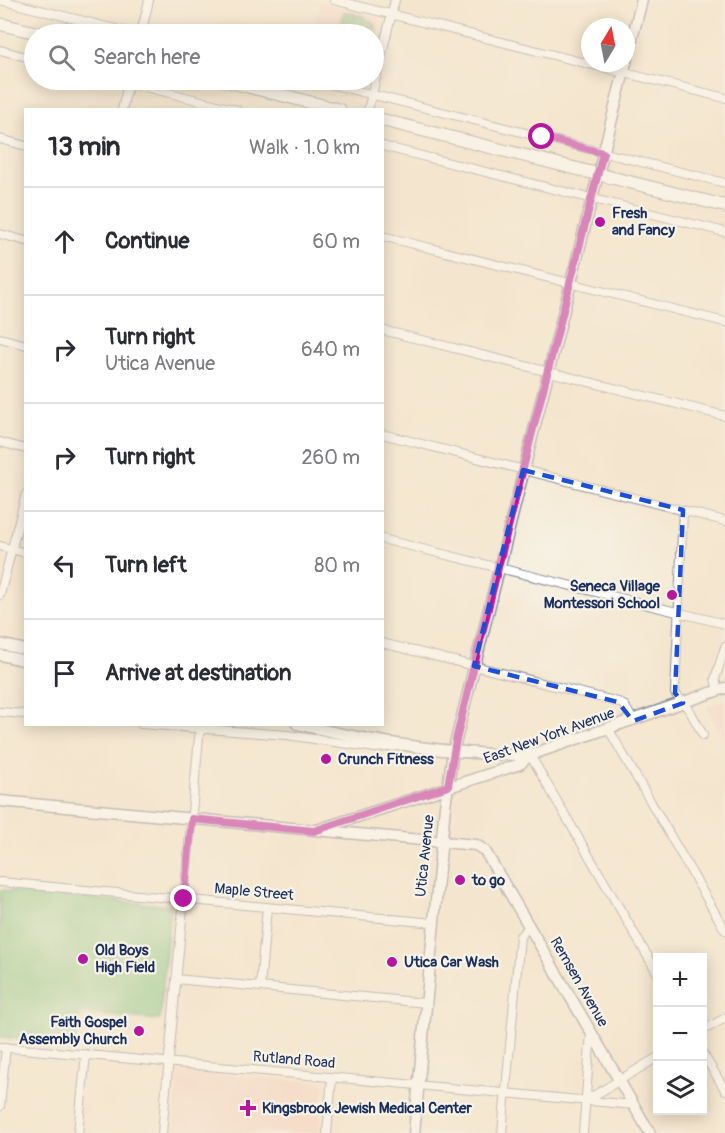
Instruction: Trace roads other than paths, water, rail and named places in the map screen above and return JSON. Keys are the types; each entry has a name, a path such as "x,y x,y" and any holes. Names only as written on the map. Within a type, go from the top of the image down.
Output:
{"main road":[{"name":"Utica Avenue","path":"635,27 642,0"},
{"path":"0,24 24,30"},
{"name":"Utica Avenue","path":"414,1133 453,752 623,72"},
{"path":"262,90 332,108"},
{"path":"384,121 725,206"},
{"path":"0,644 24,650"},
{"path":"0,655 24,661"},
{"name":"East New York Avenue","path":"314,831 520,764 530,755 609,730 721,689"},
{"path":"306,726 400,746 453,752 530,755"},
{"name":"East New York Avenue","path":"0,801 442,842 481,848"},
{"name":"Remsen Avenue","path":"481,848 530,927 650,1133"}],"street":[{"path":"0,0 95,24"},
{"path":"143,24 149,0"},
{"path":"334,0 581,56"},
{"path":"384,46 396,0"},
{"path":"0,50 24,56"},
{"path":"635,69 725,98"},
{"path":"122,108 127,90"},
{"path":"163,90 230,108"},
{"path":"355,90 725,183"},
{"path":"368,108 373,90"},
{"path":"0,140 24,146"},
{"path":"384,147 725,232"},
{"path":"0,234 24,240"},
{"path":"384,236 725,322"},
{"path":"384,331 725,416"},
{"path":"0,338 24,344"},
{"path":"384,435 725,520"},
{"path":"0,442 24,448"},
{"path":"0,595 24,501"},
{"path":"683,510 675,693 703,735"},
{"path":"384,539 725,624"},
{"path":"0,546 24,552"},
{"path":"384,643 618,702 625,706 633,721"},
{"path":"721,689 715,679 725,647"},
{"path":"0,712 24,714"},
{"path":"162,1133 203,726 376,748 400,746"},
{"path":"609,730 725,930"},
{"path":"530,755 653,967"},
{"name":"Maple Street","path":"0,882 434,923"},
{"path":"260,987 267,907"},
{"path":"502,1133 520,936 530,927"},
{"path":"176,980 426,1003"},
{"path":"707,1028 725,1018"},
{"path":"583,1133 591,1033"},
{"path":"0,1106 3,1047"},
{"name":"Rutland Road","path":"3,1047 633,1105"},
{"path":"78,1133 86,1054"},
{"path":"585,1101 653,1059"},
{"path":"707,1060 725,1090"},
{"path":"327,1133 332,1078"}],"place":[{"name":"Fresh and Fancy","path":"600,222"},
{"name":"Seneca Village Montessori School","path":"672,595"},
{"name":"Crunch Fitness","path":"326,759"},
{"name":"to go","path":"460,880"},
{"name":"Old Boys High Field","path":"83,959"},
{"name":"Utica Car Wash","path":"392,962"},
{"name":"Faith Gospel Assembly Church","path":"139,1031"},
{"name":"Kingsbrook Jewish Medical Center","path":"248,1108"}]}
